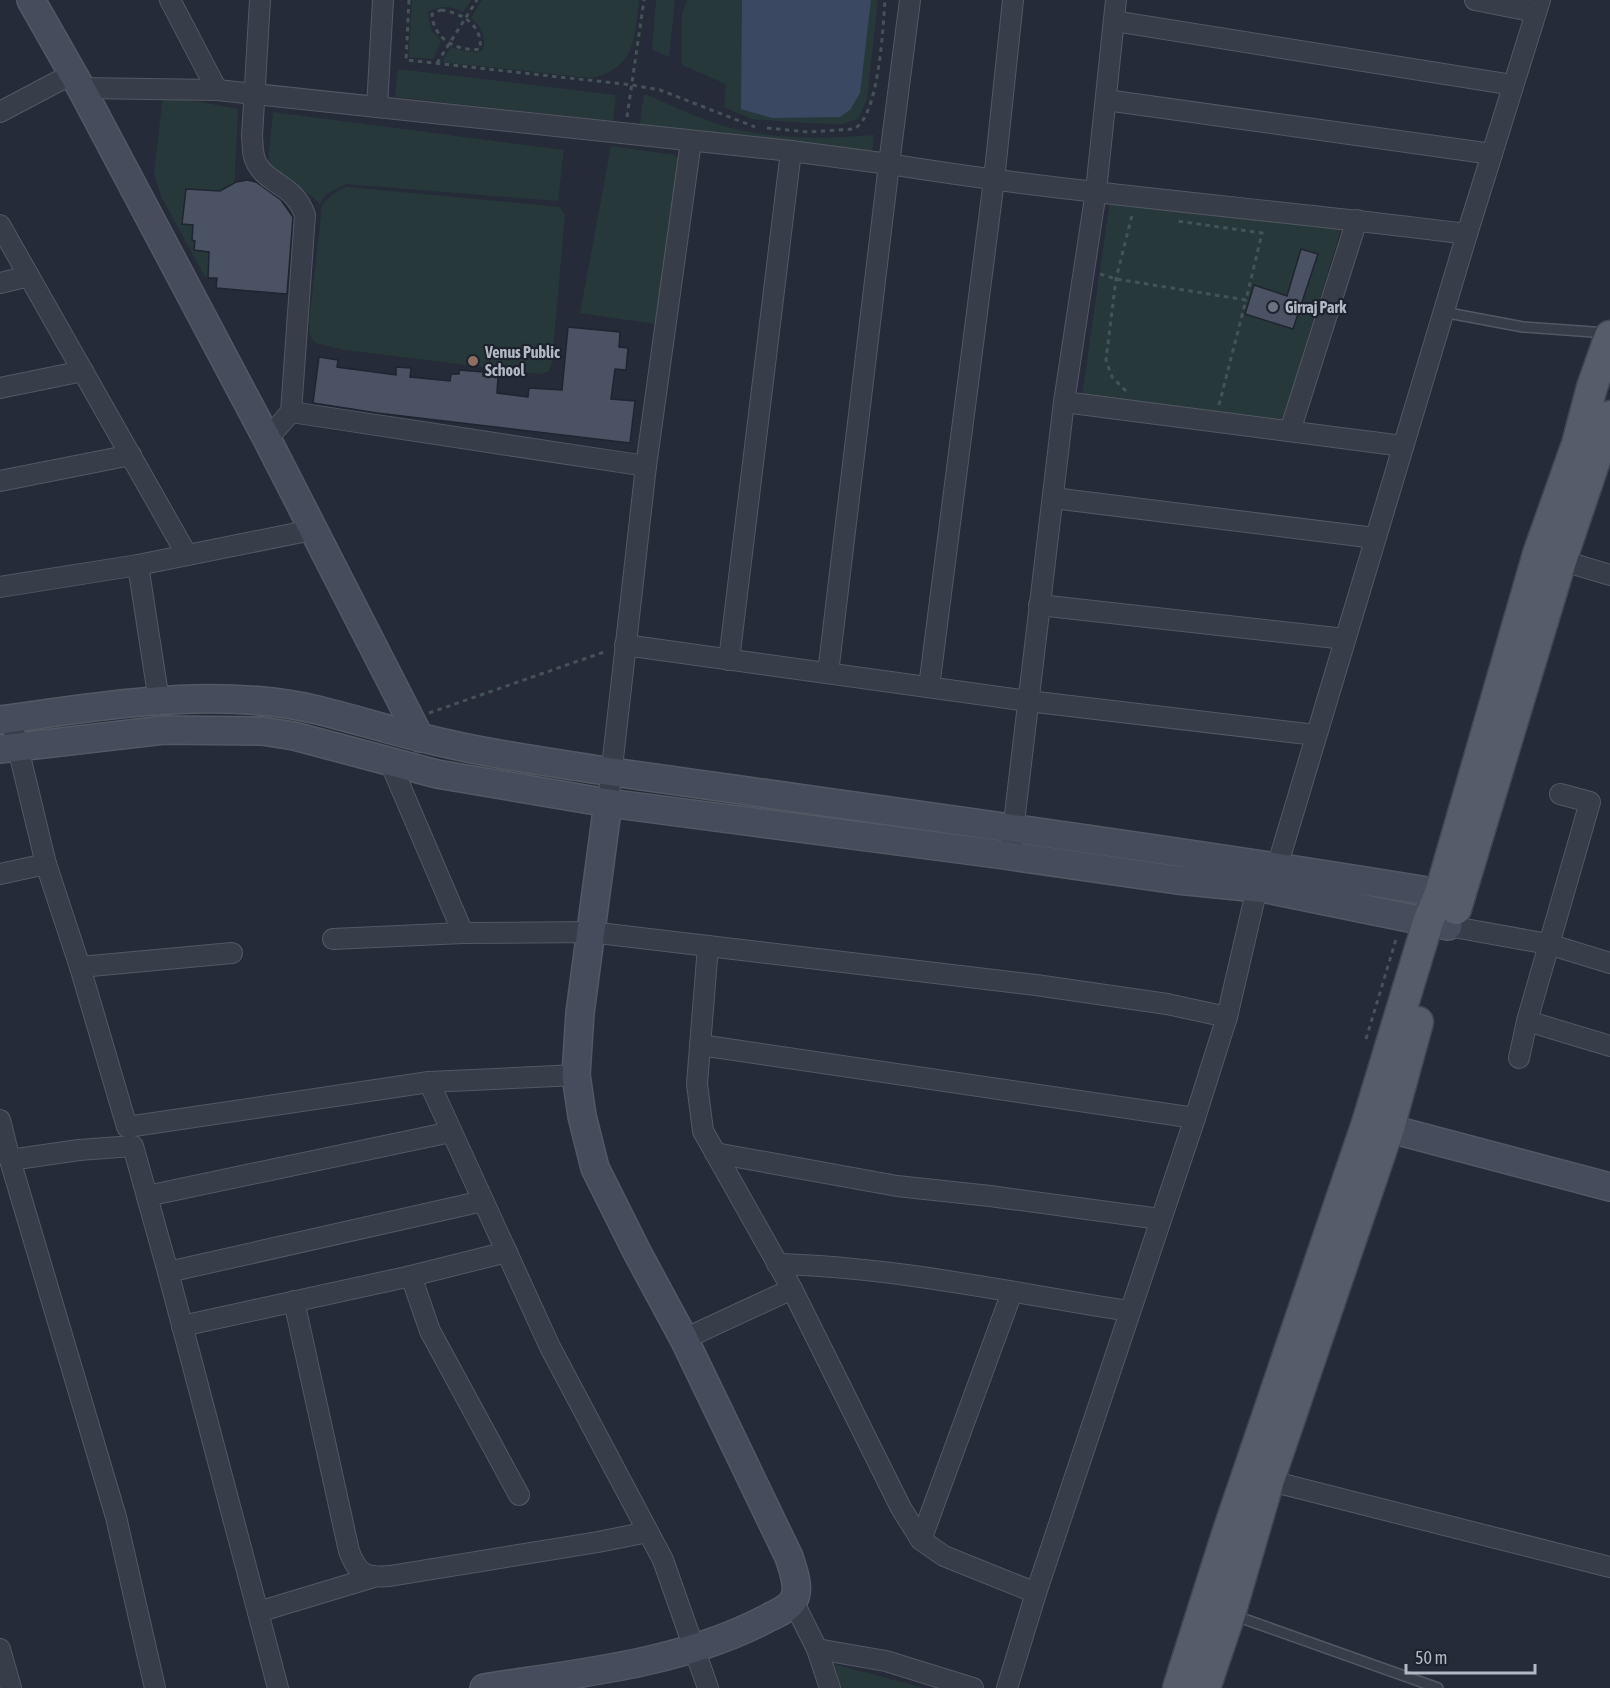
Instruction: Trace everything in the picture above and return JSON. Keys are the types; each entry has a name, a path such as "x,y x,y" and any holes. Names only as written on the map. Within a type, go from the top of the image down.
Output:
{"main road":[{"path":"1595,448 1610,334"},
{"path":"1205,1688 1218,1610 1227,1534 1258,1478 1378,1126 1435,912 1550,558 1610,416"},
{"path":"1178,1688 1218,1610"}],"street":[{"path":"32,0 267,438 437,774"},
{"path":"170,0 217,90"},
{"path":"260,0 252,136 256,163 263,172 291,192 301,204 305,215 291,412 267,438"},
{"path":"377,106 383,0"},
{"path":"828,673 910,0"},
{"path":"929,687 994,180 1013,0"},
{"path":"1010,856 1064,402 1096,191 1116,0"},
{"path":"1277,867 1443,312 1538,6 1475,0"},
{"path":"1114,21 1514,85"},
{"path":"0,112 76,81 255,93 791,151 994,180 1467,234"},
{"path":"1106,100 1492,154"},
{"path":"484,1688 621,1666 695,1649 782,1611 793,1601 796,1591 795,1576 789,1557 684,1339 595,1168 582,1116 576,1075 580,1013 612,772 646,466 691,141"},
{"path":"729,660 791,151"},
{"path":"1290,431 1357,220"},
{"path":"0,225 187,555"},
{"path":"0,283 29,276"},
{"path":"0,388 83,371"},
{"path":"1064,402 1403,446"},
{"path":"291,412 646,466"},
{"path":"0,481 131,455"},
{"path":"1053,498 1375,538"},
{"path":"0,587 138,565 312,530"},
{"path":"1550,558 1610,575"},
{"path":"138,565 159,700"},
{"path":"1040,605 1345,639"},
{"path":"625,645 1028,701 1316,735"},
{"path":"278,1688 147,1196 80,968 8,748 5,720 159,700 226,699 296,705 415,728 612,772 1277,867 1610,963"},
{"path":"8,748 164,730 262,730 294,736 437,774 608,803 1177,880 1257,888 1435,912"},
{"path":"389,760 463,933"},
{"path":"1519,1058 1548,944 1590,802 1560,794"},
{"path":"0,874 46,864"},
{"path":"1007,1688 1036,1593 1227,1017 1257,888"},
{"path":"333,939 463,933 590,932 1036,986 1167,1004 1227,1017"},
{"path":"708,945 697,1084 703,1131 792,1290 901,1508 921,1540 944,1556 1036,1593"},
{"path":"80,968 232,953"},
{"path":"1527,1021 1610,1046"},
{"path":"700,1045 1195,1118"},
{"path":"10,1160 79,1150 130,1137 429,1082 576,1075"},
{"path":"429,1082 550,1347 663,1560 708,1688"},
{"path":"0,1120 116,1517 155,1688"},
{"path":"1378,1126 1608,1180"},
{"path":"147,1196 451,1132"},
{"path":"715,1153 897,1186 1160,1219"},
{"path":"168,1272 483,1201"},
{"path":"182,1326 411,1276 507,1252"},
{"path":"777,1263 875,1270 968,1283 1129,1311"},
{"path":"411,1276 430,1331 519,1495"},
{"path":"684,1339 792,1290"},
{"path":"921,1540 1012,1292"},
{"path":"294,1301 349,1551 360,1571 374,1577"},
{"path":"1258,1478 1610,1567"},
{"path":"258,1611 374,1577 648,1532"},
{"path":"793,1601 817,1649 830,1688"},
{"path":"0,1649 11,1688"},
{"path":"817,1649 886,1661 973,1688"}],"lane":[{"path":"1443,312 1523,327 1610,334"},
{"path":"1218,1610 1438,1688"}],"path":[{"path":"409,0 406,60 660,90 754,127 808,132 854,129 860,126 871,105 877,77 885,0"},
{"path":"437,63 477,0"},
{"path":"624,133 644,0"},
{"path":"441,10 454,12 465,19 477,32 481,40 480,49 462,49 450,44 436,31 432,14 441,10"},
{"path":"1126,391 1112,377 1106,360 1116,279 1132,215"},
{"path":"1167,220 1262,233 1219,407"},
{"path":"1084,270 1116,279 1246,300"},
{"path":"415,728 625,645"},
{"path":"1364,1047 1435,912"}],"shaded area":[{"path":"412,0 471,0 463,12 446,7 428,12 431,31 441,41 433,59 409,57"},
{"path":"482,0 639,0 636,27 630,50 625,59 617,67 591,78 442,62 451,47 471,52 483,50 482,32 471,18"},
{"path":"656,0 675,0 669,57 652,49"},
{"path":"687,0 878,0 867,99 858,119 843,124 751,119 724,107 726,84 682,65 682,15"},
{"path":"398,69 616,95 613,121 395,97"},
{"path":"644,94 709,121 749,132 802,138 874,135 872,153 640,124"},
{"path":"163,95 238,109 234,192 186,190 182,223 193,225 194,250 209,252 208,278 205,277 161,196 154,174"},
{"path":"273,112 564,150 558,201 346,184 326,194 320,204 309,194 296,188 268,164"},
{"path":"611,146 675,155 681,162 655,324 580,313"},
{"path":"347,187 560,207 565,215 552,362 549,371 540,374 345,350 315,343 310,335 309,323 322,206 333,194"},
{"path":"1110,201 1341,229 1283,421 1082,396"},
{"path":"834,1664 924,1688 842,1688"}],"water":[{"path":"742,0 871,0 860,93 850,110 840,117 772,118 741,109"}],"building":[{"path":"247,180 256,182 281,200 293,217 287,294 216,288 217,278 208,278 209,252 194,250 193,225 182,224 186,189 220,191 236,182"},
{"name":"Girraj Park","path":"1301,249 1318,254 1293,329 1245,314 1254,285 1287,296"},
{"path":"568,327 620,332 619,347 628,348 626,370 615,369 611,399 635,401 630,443 377,413 313,403 319,357 338,360 337,367 396,375 396,367 411,368 410,377 450,381 451,374 459,374 459,370 483,372 483,376 498,377 497,393 528,397 529,388 562,390"}],"place":[{"name":"Girraj Park","path":"1273,307"},
{"name":"Venus Public School","path":"473,361"}]}
